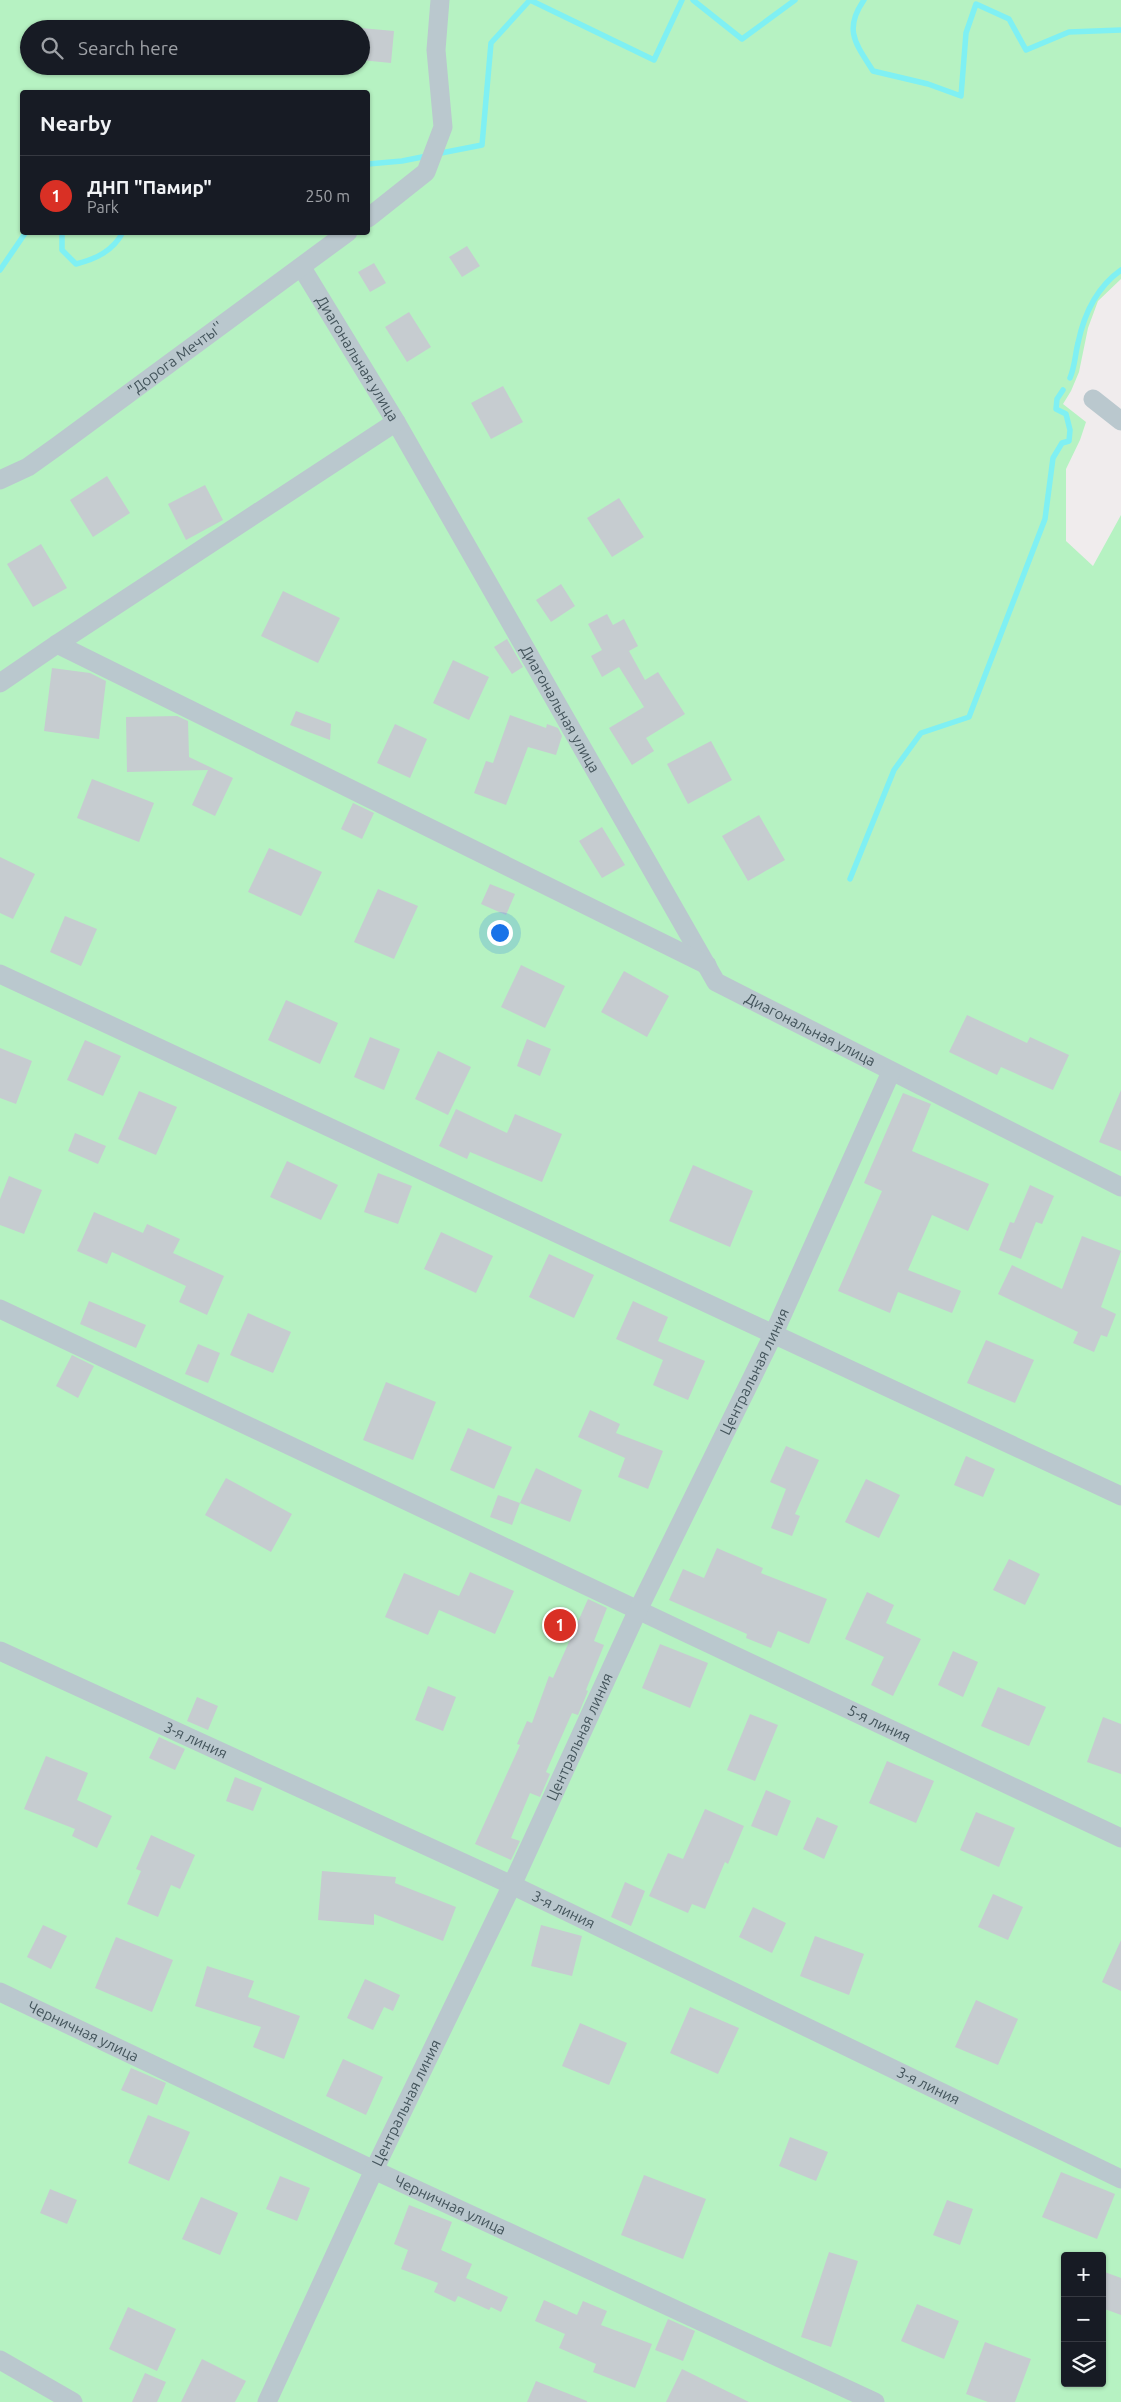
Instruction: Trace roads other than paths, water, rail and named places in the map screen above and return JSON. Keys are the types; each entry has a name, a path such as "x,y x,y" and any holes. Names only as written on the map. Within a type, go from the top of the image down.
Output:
{"street":[{"path":"370,216 426,172 443,127 436,50 440,0"},
{"name":"\"Дорога Мечты''","path":"0,480 28,467 302,268 344,235"},
{"name":"Диагональная улица","path":"302,268 396,422 716,982 1121,1187"},
{"path":"1093,399 1121,421"},
{"path":"0,683 56,644 396,422"},
{"path":"56,644 707,965"},
{"path":"0,974 1121,1496"},
{"name":"Центральная линия","path":"268,2402 374,2170 512,1885 637,1612 774,1333 891,1072"},
{"name":"5-я линия","path":"0,1309 637,1612 1121,1838"},
{"name":"3-я линия","path":"0,1651 512,1885 1121,2179"},
{"name":"Черничная улица","path":"0,1992 374,2170 875,2402"},
{"path":"0,2360 73,2402"}],"waterway":[{"path":"530,0 654,60 682,0"},
{"path":"436,154 482,145 491,43 530,0"},
{"path":"693,0 742,39 795,0"},
{"path":"864,0 854,20 854,37 861,53 873,71 928,84 961,96 966,33 976,4 1009,19 1026,50 1069,32 1121,30"},
{"path":"370,164 402,161 427,156"},
{"path":"0,270 24,235"},
{"path":"62,235 62,250 76,264 90,260 103,253 121,235"},
{"path":"1070,378 1088,312 1105,284 1121,270"},
{"path":"850,879 894,770 921,733 969,717 1045,519 1053,458 1062,443 1069,441 1070,430 1066,414 1056,409 1057,399 1063,390"}],"place":[{"name":"ДНП \"Памир\"","path":"560,1625"}]}
